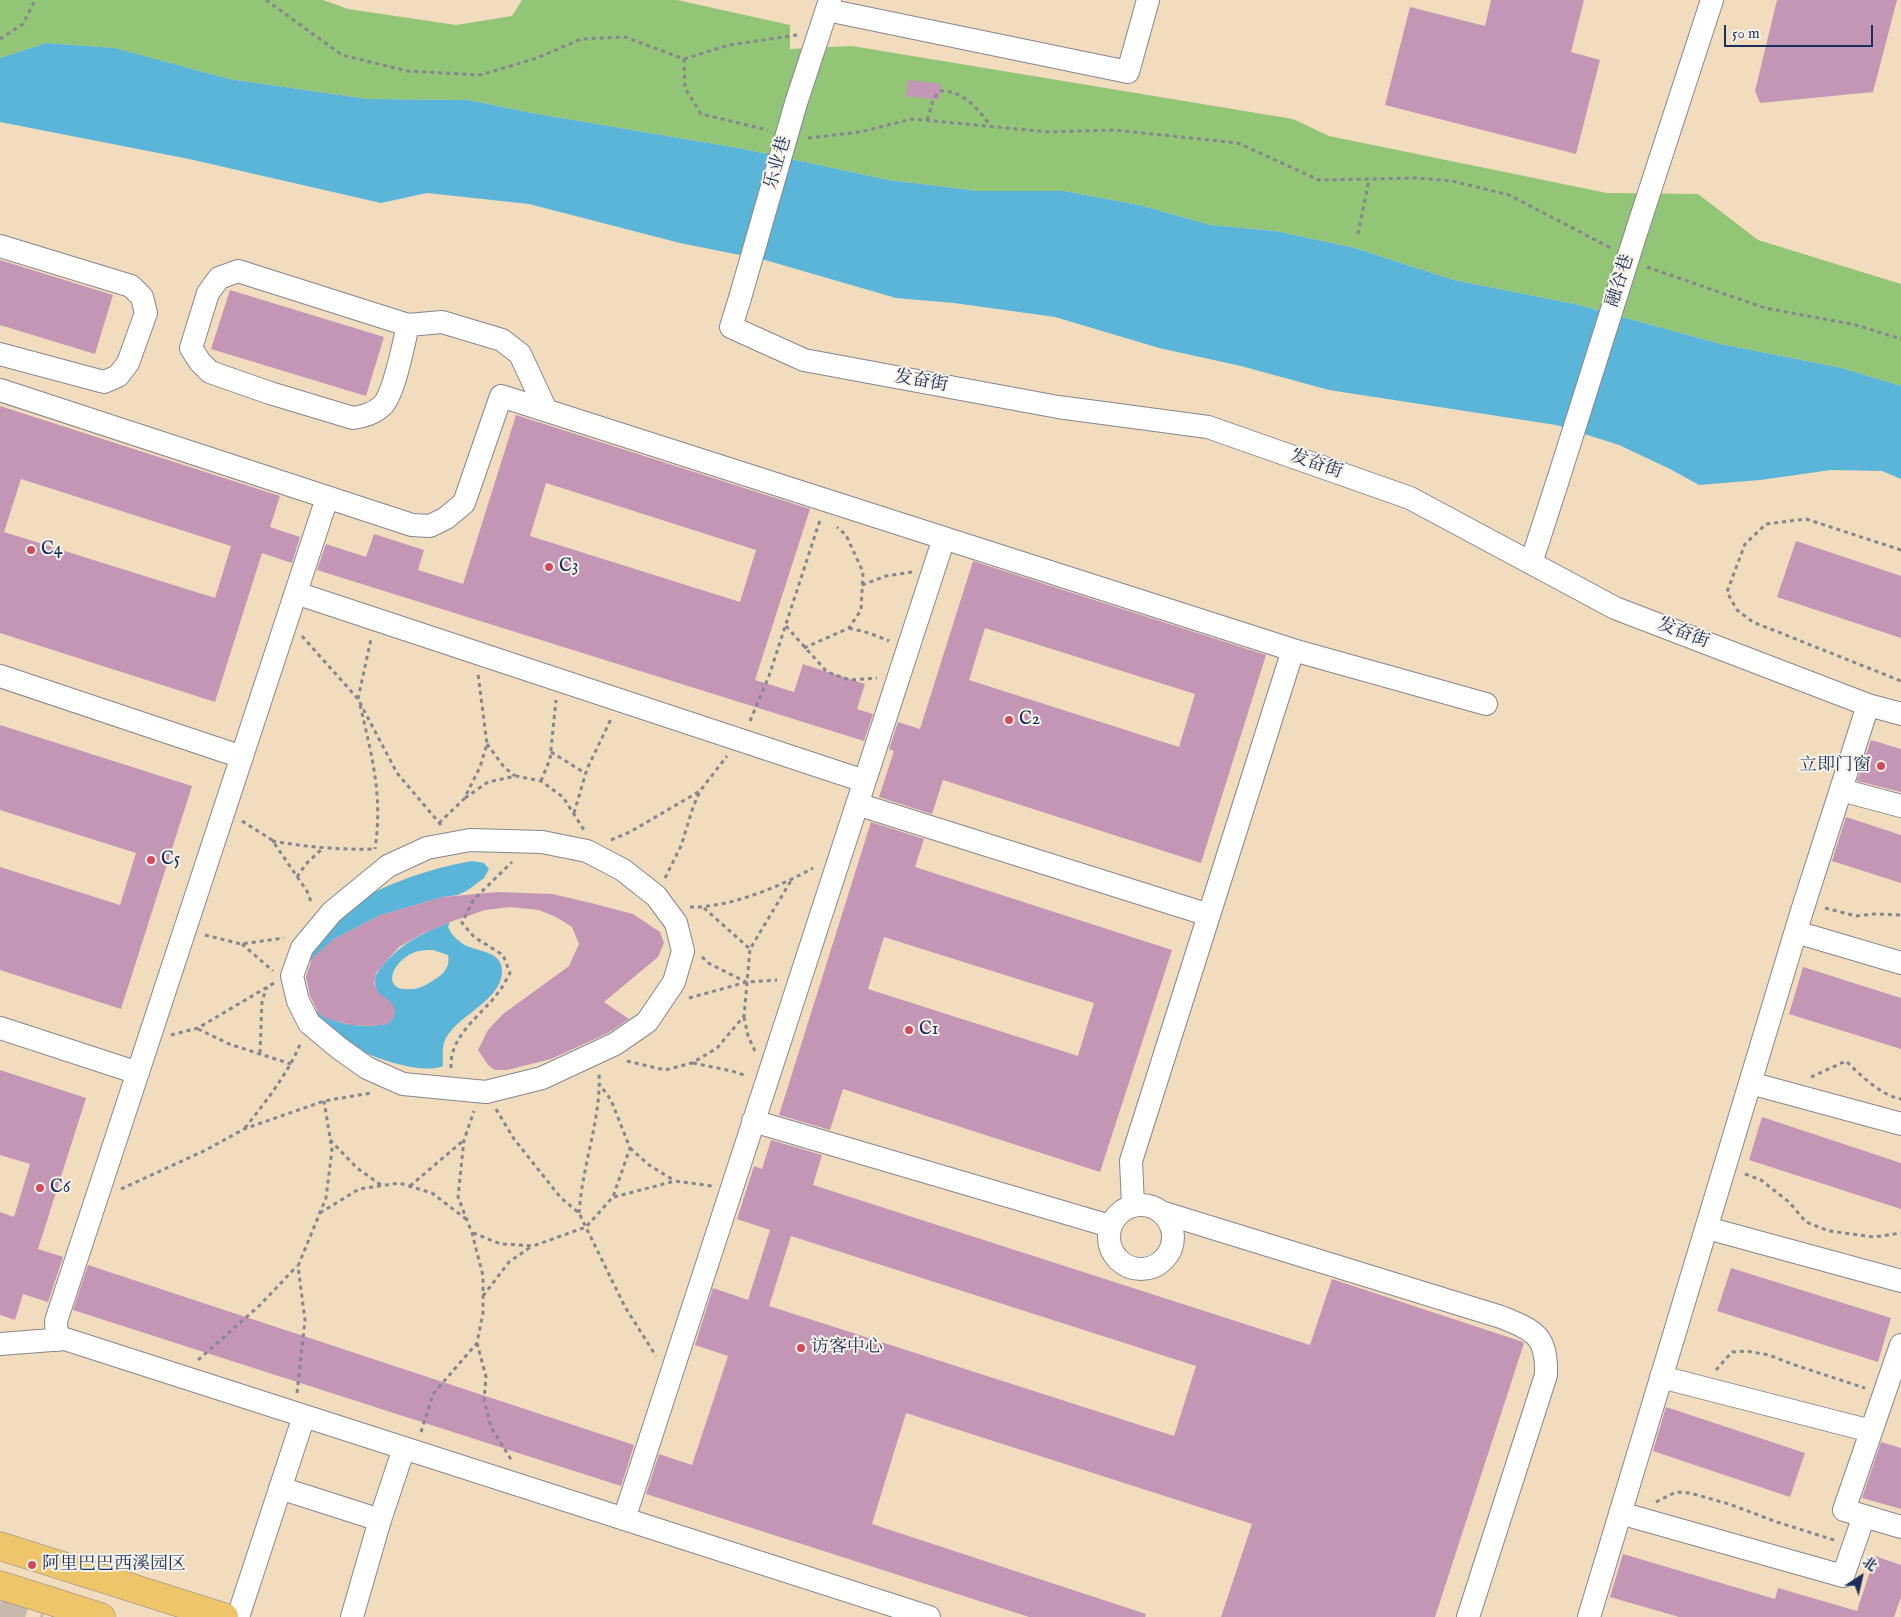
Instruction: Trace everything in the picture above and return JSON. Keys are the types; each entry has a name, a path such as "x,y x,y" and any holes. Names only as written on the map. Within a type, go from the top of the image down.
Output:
{"main road":[{"path":"0,1546 224,1617"},
{"path":"0,1585 101,1617"}],"street":[{"path":"828,5 1128,72 1148,0"},
{"name":"融谷巷","path":"1532,563 1712,0"},
{"name":"乐业巷","path":"731,327 796,103 828,5"},
{"path":"0,246 131,286 142,297 146,312 128,363 118,376 104,382 0,354"},
{"path":"408,325 391,390 383,405 367,416 353,418 270,393 210,372 200,362 192,348 208,293 219,278 238,271 408,325 442,322 502,340 520,354 546,410"},
{"name":"发奋街","path":"731,327 804,360 1058,407 1208,427 1410,498 1616,608 1868,705 1901,714"},
{"path":"0,390 412,525 430,526 446,518 464,502 501,396 824,506 944,538 1293,650 1486,704"},
{"path":"57,1340 56,1321 327,498"},
{"path":"624,1519 944,538"},
{"path":"296,593 864,781"},
{"path":"1133,1205 1131,1161 1293,650"},
{"path":"0,676 242,757"},
{"path":"1589,1617 1626,1514 1661,1378 1805,902 1868,705"},
{"path":"1841,790 1901,806"},
{"path":"857,804 1209,915"},
{"path":"470,840 532,842 589,850 623,870 660,902 676,923 683,950 674,982 646,1022 615,1044 542,1078 483,1091 403,1084 367,1068 309,1023 287,978 302,948 332,912 388,866 427,848 470,840"},
{"path":"1796,932 1901,964"},
{"path":"0,1028 138,1072"},
{"path":"1750,1083 1901,1124"},
{"path":"753,1121 1110,1226"},
{"path":"1164,1213 1174,1233 1173,1244 1168,1255 1161,1263 1152,1268 1131,1268 1118,1259 1110,1246 1110,1226 1122,1210 1133,1205 1144,1204 1155,1207 1164,1213 1501,1316 1523,1326 1539,1337 1547,1356 1546,1375 1468,1617"},
{"path":"1707,1228 1901,1282"},
{"path":"0,1344 65,1339 929,1617"},
{"path":"1901,1345 1844,1510 1901,1527"},
{"path":"1661,1378 1871,1432"},
{"path":"238,1617 280,1488 299,1415"},
{"path":"352,1617 380,1520 409,1450"},
{"path":"280,1488 380,1520"},
{"path":"1626,1514 1843,1576 1864,1516"}],"path":[{"path":"0,39 22,24 35,0"},
{"path":"266,0 342,55 407,71 480,76 537,58 582,39 626,37 684,59 729,45 820,32"},
{"path":"684,59 684,88 701,114 773,132"},
{"path":"927,120 931,111 932,99 940,91 945,91 959,94 974,104 991,126"},
{"path":"800,138 860,132 912,119 1049,132 1114,130 1238,143 1319,180 1417,178 1452,181 1509,195 1612,249"},
{"path":"1358,234 1369,180"},
{"path":"1646,267 1765,308 1856,325 1901,339"},
{"path":"804,648 849,628 861,610 863,572 846,536 824,506"},
{"path":"824,506 769,676 748,726 700,791 660,902 704,907 761,893 841,853"},
{"path":"1901,550 1806,519 1766,524 1745,544 1727,592 1737,610 1753,622 1901,680"},
{"path":"862,584 886,576 934,569"},
{"path":"288,619 358,699 397,773 456,843"},
{"path":"370,882 379,824 375,769 358,699 377,620"},
{"path":"785,626 827,672 850,680 884,678 900,672"},
{"path":"849,628 869,633 907,649"},
{"path":"476,653 482,716 487,744 504,767 516,776"},
{"path":"541,781 550,759 558,680"},
{"path":"574,814 585,773 611,721 619,700"},
{"path":"464,799 480,768 487,744"},
{"path":"551,752 585,773"},
{"path":"439,823 464,799 488,782 516,776 541,781 563,797 574,814 589,850 630,832 700,791"},
{"path":"185,931 241,944 296,936 320,927 307,891 272,840 225,809"},
{"path":"272,840 323,848 375,849"},
{"path":"453,1089 451,1060 461,1033 500,991 510,973 503,955 474,937 462,923 474,899 532,842"},
{"path":"297,877 306,864 323,848"},
{"path":"768,1076 748,1036 744,1016 750,949 792,879"},
{"path":"1805,902 1856,916 1874,914 1901,915"},
{"path":"704,907 750,949"},
{"path":"680,937 710,964 747,982"},
{"path":"149,1040 198,1028 267,987 287,978 241,944"},
{"path":"658,1004 707,994 747,982 800,979"},
{"path":"260,1053 262,1001 267,987"},
{"path":"579,1213 582,1184 592,1138 600,1085 598,1052 665,1070 692,1063 717,1048 744,1016"},
{"path":"244,1129 291,1064 309,1023"},
{"path":"198,1028 229,1044 291,1064"},
{"path":"1781,1092 1799,1081 1818,1075 1846,1061 1860,1075 1894,1098 1901,1100"},
{"path":"692,1063 768,1076"},
{"path":"96,1200 206,1150 244,1129 324,1101 369,1093 403,1084"},
{"path":"600,1085 611,1100 630,1148 649,1166 675,1181"},
{"path":"483,1091 464,1140 458,1197 472,1233 483,1276 483,1314 477,1343 486,1377 484,1400 491,1427 525,1487"},
{"path":"483,1091 514,1140 561,1198 579,1213 625,1307 670,1378"},
{"path":"179,1376 260,1305 298,1266 326,1198 332,1150 324,1101"},
{"path":"330,1140 357,1168 382,1186"},
{"path":"409,1186 464,1140"},
{"path":"482,1296 509,1262 533,1246 586,1227 613,1197 630,1148"},
{"path":"1725,1168 1761,1180 1789,1202 1806,1222 1829,1231 1874,1237 1901,1233"},
{"path":"613,1197 652,1185 675,1181 732,1188"},
{"path":"320,1213 359,1189 399,1183 432,1193 466,1219"},
{"path":"472,1233 501,1244 533,1246"},
{"path":"298,1266 305,1320 299,1415"},
{"path":"409,1450 433,1394 477,1343"},
{"path":"1700,1388 1732,1352 1746,1351 1768,1355 1878,1393 1883,1399"},
{"path":"1626,1514 1676,1492 1690,1493 1826,1536 1852,1549"}],"green space":[{"path":"0,0 323,0 348,9 456,25 512,16 522,0 677,0 790,25 790,49 852,46 1293,119 1329,136 1607,193 1698,194 1758,240 1901,284 1901,386 1842,368 1721,344 1575,304 1454,280 1355,248 1276,231 1211,225 1139,205 1064,191 979,191 889,180 744,149 532,113 469,100 368,99 229,79 114,48 46,43 0,58"}],"water":[{"path":"46,43 115,48 229,79 368,99 469,100 532,113 744,149 889,180 979,191 1064,191 1139,205 1211,225 1276,231 1355,248 1454,280 1575,304 1721,344 1842,368 1901,386 1901,479 1882,471 1831,470 1760,480 1699,485 1619,445 1556,425 1329,390 1241,366 1159,348 1055,317 954,303 896,298 765,260 680,243 529,204 427,193 381,203 189,159 0,122 0,58"},
{"path":"473,861 484,863 489,869 484,878 468,890 458,895 443,897 381,915 334,939 309,962 315,948 341,914 371,894 423,873"},
{"path":"450,922 448,927 456,938 468,947 494,956 499,960 502,973 499,984 493,993 456,1025 449,1034 443,1046 443,1066 434,1068 410,1067 362,1051 348,1044 336,1034 314,1011 311,1006 328,1018 347,1024 367,1026 387,1024 393,1018 395,1010 382,998 377,990 375,983 376,974 393,955 415,938","holes":["433,950 448,955 448,965 445,971 422,987 403,989 396,986 393,982 392,976 399,963 413,953"]}],"building":[{"path":"1491,0 1584,0 1571,52 1600,60 1576,154 1385,105 1410,7 1485,26"},
{"path":"1777,0 1897,0 1873,92 1760,103 1755,91"},
{"path":"908,80 941,84 939,100 906,96"},
{"path":"0,260 113,295 95,354 0,325"},
{"path":"230,290 384,337 366,396 211,349"},
{"name":"C4","path":"0,406 280,496 270,527 300,537 292,563 262,553 215,702 0,633","holes":["21,479 231,546 215,598 4,532"]},
{"name":"C3","path":"516,415 810,509 755,680 794,692 803,664 865,684 857,709 873,714 864,741 317,570 326,544 366,557 374,534 424,550 418,570 463,584","holes":["546,483 756,550 740,602 530,536"]},
{"path":"1796,541 1901,576 1901,638 1777,597"},
{"name":"C2","path":"973,561 1266,655 1201,863 943,780 932,814 879,797 894,751 889,749 898,722 920,729","holes":["985,628 1195,694 1179,747 969,680"]},
{"name":"C5","path":"0,725 192,786 121,1009 0,970 0,867 120,905 136,853 0,810"},
{"name":"立即门窗","path":"1871,740 1901,749 1901,792 1857,781"},
{"path":"1846,817 1901,835 1901,883 1832,861"},
{"name":"C1","path":"871,822 924,839 915,867 1172,950 1100,1172 843,1089 830,1130 779,1115","holes":["884,937 1094,1003 1078,1056 868,989"]},
{"path":"497,892 552,894 591,903 633,914 660,932 664,943 658,957 604,1002 629,1019 608,1033 551,1059 507,1070 495,1070 488,1065 478,1050 488,1030 503,1014 569,966 579,944 572,927 556,917 539,910 510,907 485,910 450,922 422,934 399,947 376,973 374,984 379,993 392,1003 395,1010 393,1018 387,1024 375,1026 351,1025 328,1019 319,1014 310,996 306,977 312,958 334,939 381,915 443,897"},
{"path":"1803,967 1901,998 1901,1049 1789,1014"},
{"name":"C6","path":"0,1070 86,1098 38,1249 63,1257 48,1302 23,1294 15,1320 0,1315 0,1212 14,1217 30,1164 0,1155"},
{"path":"1762,1117 1901,1163 1901,1209 1749,1160"},
{"path":"771,1140 822,1155 813,1185 1310,1345 1332,1279 1523,1342 1435,1617 1221,1617 1252,1524 906,1413 872,1524 1146,1614 1145,1617 1029,1617 646,1494 659,1454 692,1465 728,1356 695,1345 713,1288 748,1300 770,1230 737,1219 754,1166 762,1169","holes":["791,1236 1196,1366 1174,1436 769,1306"]},
{"path":"88,1265 634,1445 621,1486 73,1310"},
{"path":"1731,1268 1891,1318 1878,1362 1717,1311"},
{"path":"1666,1407 1805,1453 1790,1497 1653,1451"},
{"path":"1881,1442 1901,1448 1901,1509 1862,1498"},
{"path":"1623,1554 1775,1599 1778,1588 1857,1611 1875,1556 1901,1565 1901,1597 1894,1617 1679,1617 1610,1597"}],"tunnel":[{"path":"0,1604 43,1617"}],"place":[{"name":"C4","path":"31,550"},
{"name":"C3","path":"549,567"},
{"name":"C2","path":"1009,720"},
{"name":"立即门窗","path":"1881,766"},
{"name":"C5","path":"151,860"},
{"name":"C1","path":"909,1030"},
{"name":"C6","path":"40,1188"},
{"name":"访客中心","path":"801,1348"},
{"name":"阿里巴巴西溪园区","path":"32,1565"}]}
